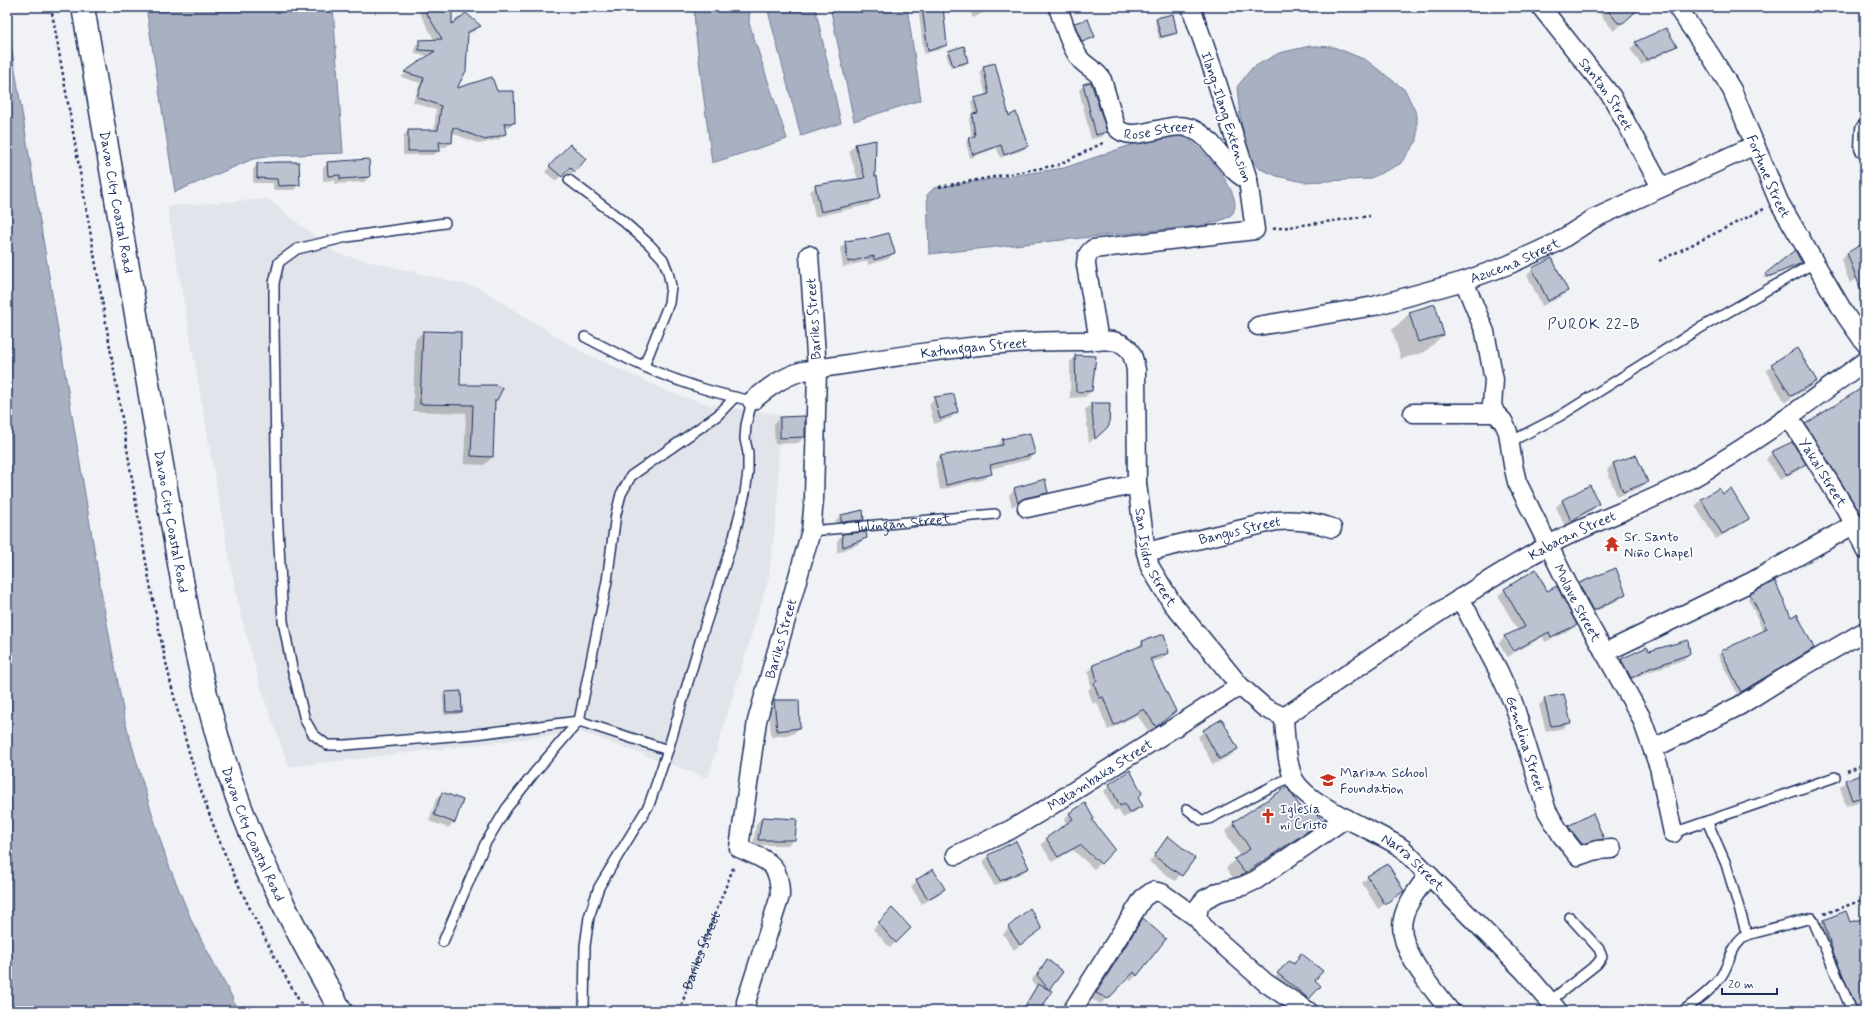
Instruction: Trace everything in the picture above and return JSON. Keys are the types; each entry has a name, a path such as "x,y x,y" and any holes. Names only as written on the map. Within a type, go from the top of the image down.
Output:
{"main road":[{"name":"Davao City Coastal Road","path":"84,7 180,570 204,687 234,790 252,836 294,926 341,1011"}],"street":[{"name":"Rose Street","path":"1058,7 1079,58 1088,67 1099,74 1102,80 1116,127 1123,133 1145,133 1172,126 1189,127 1209,142 1236,173 1248,180"},
{"name":"Ilang-Ilang Extension","path":"1191,7 1248,180 1255,230"},
{"name":"Santan Street","path":"1541,7 1612,97 1661,187"},
{"name":"Fortune Street","path":"1677,7 1711,56 1732,90 1778,202 1846,316 1865,343"},
{"path":"1864,148 1865,129"},
{"name":"Azucena Street","path":"1258,326 1374,306 1464,281 1508,265 1556,243 1593,219 1755,145"},
{"path":"1100,341 1086,265 1088,252 1100,247 1255,230"},
{"name":"Bariles Street","path":"739,848 757,721 811,531 814,499 817,369 808,255"},
{"name":"Molave Street","path":"1464,281 1485,332 1494,380 1492,405 1495,413 1503,421 1508,432 1513,465 1518,482 1579,607 1641,717 1654,748 1665,789 1673,833"},
{"name":"Katunggan Street","path":"743,399 790,374 912,354 1008,344 1056,341 1116,342 1123,344 1130,350"},
{"name":"San Isidro Street","path":"1130,350 1134,358 1136,370 1137,484 1146,552 1153,573 1172,603 1240,686 1255,701 1284,717"},
{"name":"Kabacan Street","path":"1284,717 1460,598 1549,545 1674,488 1724,459 1789,417 1865,361"},
{"path":"1413,413 1495,413"},
{"name":"Yakal Street","path":"1789,417 1855,524 1865,550"},
{"path":"1027,508 1137,484"},
{"name":"Bangus Street","path":"1146,552 1276,521 1297,519 1312,521 1332,528"},
{"path":"1604,653 1710,600 1753,581 1855,524"},
{"name":"Gemelina Street","path":"1460,598 1499,672 1514,706 1539,790 1551,817 1578,856 1598,850 1612,849"},
{"path":"1654,748 1738,706 1865,631"},
{"name":"Matambaka Street","path":"956,855 1024,822 1240,686"},
{"name":"Narra Street","path":"1284,717 1292,776 1305,792 1346,818 1392,841 1415,859 1524,972 1554,1006"},
{"path":"1197,918 1199,906 1205,899 1219,892 1243,886 1256,880 1346,818"},
{"path":"739,848 771,863 776,871 780,883 780,896 746,1002"},
{"path":"1429,874 1405,911 1402,920 1402,931 1408,950 1422,975 1450,1011"},
{"path":"1072,1011 1143,898 1148,893 1153,891 1162,893 1197,918 1206,930 1266,983 1308,1011"}],"lane":[{"path":"569,180 623,221 649,244 663,259 671,286 669,303 644,366"},
{"path":"444,223 347,237 297,249 279,262 274,283 274,331 277,509 283,621 292,668 305,720 313,734 327,744 346,745 476,734 579,721 668,750"},
{"path":"1510,442 1560,416 1695,331 1814,263"},
{"path":"585,337 644,366 679,381 743,399"},
{"path":"443,942 485,844 506,809 535,772 579,721 607,581 616,514 621,494 631,476 743,399"},
{"path":"584,1011 585,946 589,918 599,887 649,805 668,750 701,638 734,537 745,492 748,472 748,453 745,440 746,425 743,399"},
{"name":"Tulingan Street","path":"811,531 995,514"},
{"path":"1187,810 1201,820 1209,819 1292,776"},
{"path":"1673,833 1835,776"},
{"path":"1707,821 1726,864 1747,935"},
{"path":"1554,1006 1598,964 1602,957 1599,949 1570,917"},
{"path":"1683,1011 1704,996 1716,983 1728,964 1734,947 1740,940 1747,935 1812,918 1852,1011"}],"path":[{"path":"939,187 1058,165 1123,133"},
{"path":"1659,261 1778,202"},
{"path":"1255,230 1289,228 1370,216"},
{"path":"1835,776 1865,764"},
{"name":"Bariles Street","path":"680,1011 691,975 732,870 739,848"},
{"path":"1812,918 1865,899"}],"shaded area":[{"path":"268,199 336,253 479,288 582,352 671,393 711,405 779,414 778,502 769,577 708,778 581,732 289,767 263,695 244,627 231,568 167,206"}],"water":[{"path":"146,7 333,7 343,153 274,156 253,159 175,192"},
{"path":"694,7 750,7 749,23 787,139 712,163 695,28"},
{"path":"767,7 815,7 841,123 801,136"},
{"path":"830,7 907,7 921,100 854,121"},
{"path":"7,21 101,591 125,721 167,861 193,924 232,997 237,1011 7,1011"},
{"path":"1310,46 1334,47 1366,60 1405,90 1417,115 1417,141 1400,164 1369,179 1303,182 1277,176 1258,168 1248,154 1240,116 1237,87 1252,68 1279,53"},
{"path":"1172,134 1187,138 1194,143 1221,174 1234,197 1235,207 1231,215 1222,220 1205,225 929,254 927,195 934,188 1064,168 1157,136"}],"building":[{"path":"423,7 452,7 452,24 466,13 481,26 468,32 466,71 457,88 492,77 497,91 514,91 515,123 504,123 506,134 485,140 453,127 452,143 439,142 440,151 408,151 408,130 438,130 441,106 417,97 424,78 404,72 435,51 419,50 419,40 442,39"},
{"path":"922,7 943,7 947,45 928,51"},
{"path":"1605,7 1641,7 1623,23 1618,23"},
{"path":"1173,14 1177,33 1161,37 1156,18"},
{"path":"1088,19 1095,37 1082,42 1074,23"},
{"path":"1666,28 1677,46 1647,60 1635,42"},
{"path":"964,46 968,62 953,66 948,51"},
{"path":"995,63 1009,116 1016,112 1028,146 1004,155 1001,145 973,155 969,138 975,136 972,114 978,113 974,98 989,94 983,66"},
{"path":"1091,82 1107,132 1096,135 1083,84"},
{"path":"876,140 875,176 877,176 880,197 874,200 821,212 815,185 865,178 855,144"},
{"path":"570,144 586,159 575,172 570,167 562,177 549,166"},
{"path":"369,159 370,177 340,179 340,175 328,176 327,162"},
{"path":"299,162 300,185 278,186 277,179 257,178 257,163"},
{"path":"889,233 895,253 874,260 874,256 848,262 845,241 866,239"},
{"path":"1865,242 1865,297 1864,298 1847,253"},
{"path":"1795,250 1802,263 1768,277 1766,273"},
{"path":"1552,258 1568,291 1548,301 1532,268"},
{"path":"1435,304 1444,335 1418,342 1409,312"},
{"path":"423,331 461,332 460,385 495,385 503,388 497,400 495,400 493,457 471,456 473,405 420,404"},
{"path":"1797,348 1817,381 1791,396 1771,364"},
{"path":"1075,355 1096,356 1092,391 1076,392"},
{"path":"1865,386 1865,521 1805,424"},
{"path":"954,394 958,412 940,419 934,397"},
{"path":"1091,403 1110,403 1109,426 1095,439"},
{"path":"805,416 805,437 780,438 780,417"},
{"path":"1030,433 1035,454 990,465 992,474 946,485 940,456 1003,445 1002,439"},
{"path":"1792,442 1806,464 1786,475 1771,452"},
{"path":"1636,455 1648,482 1623,492 1613,463"},
{"path":"1045,479 1048,493 1025,498 1018,503 1014,488"},
{"path":"1590,485 1599,504 1571,521 1562,500"},
{"path":"1719,488 1723,494 1731,489 1749,519 1722,534 1701,499"},
{"path":"863,510 864,520 841,522 841,515"},
{"path":"866,532 867,538 843,547 842,534"},
{"path":"1616,568 1626,594 1593,611 1579,583"},
{"path":"1536,569 1547,591 1557,586 1577,625 1551,637 1549,632 1514,651 1504,636 1525,627 1504,589"},
{"path":"1775,581 1791,617 1797,614 1814,648 1741,692 1721,651 1767,629 1750,594"},
{"path":"1164,634 1169,653 1150,659 1176,711 1156,727 1144,709 1114,725 1103,697 1099,698 1094,683 1097,681 1093,665 1143,645 1142,641"},
{"path":"1688,640 1690,654 1650,668 1631,678 1621,659 1647,647 1649,651"},
{"path":"461,691 462,712 446,712 445,692"},
{"path":"1564,694 1571,723 1551,726 1544,698"},
{"path":"774,700 799,700 800,728 777,731"},
{"path":"1222,719 1238,749 1219,759 1203,730"},
{"path":"1130,770 1142,793 1138,798 1143,806 1129,813 1125,804 1120,806 1109,784"},
{"path":"1865,774 1865,796 1852,800 1845,780"},
{"path":"1287,787 1305,814 1311,810 1323,821 1245,873 1234,859 1250,849 1233,822"},
{"path":"442,792 463,800 455,823 434,815"},
{"path":"1085,803 1094,819 1092,820 1115,849 1101,864 1080,845 1058,857 1046,838 1073,819 1069,813"},
{"path":"1593,813 1604,839 1582,844 1568,826"},
{"path":"762,817 797,819 795,840 758,840"},
{"path":"1168,836 1195,858 1182,876 1154,856"},
{"path":"1016,841 1029,868 1000,881 988,855"},
{"path":"1388,864 1404,891 1385,904 1367,876"},
{"path":"933,869 945,889 928,899 916,880"},
{"path":"892,908 911,928 896,943 878,923"},
{"path":"1030,908 1042,929 1020,945 1008,927"},
{"path":"1846,911 1850,922 1865,918 1865,1011 1858,1011 1833,952 1823,920"},
{"path":"1143,918 1166,939 1137,976 1134,972 1108,999 1096,993"},
{"path":"1301,953 1323,971 1315,980 1321,986 1309,999 1277,973 1289,961 1294,964"},
{"path":"1047,959 1063,972 1049,990 1037,975"},
{"path":"1038,984 1052,991 1040,1011 1022,1011"}],"place":[{"name":"Sr. Santo Niño Chapel","path":"1612,544"},
{"name":"Marian School Foundation","path":"1328,780"},
{"name":"Iglesia ni Cristo","path":"1268,816"}],"district":[{"name":"PUROK 22-B","path":"1594,324"}]}
